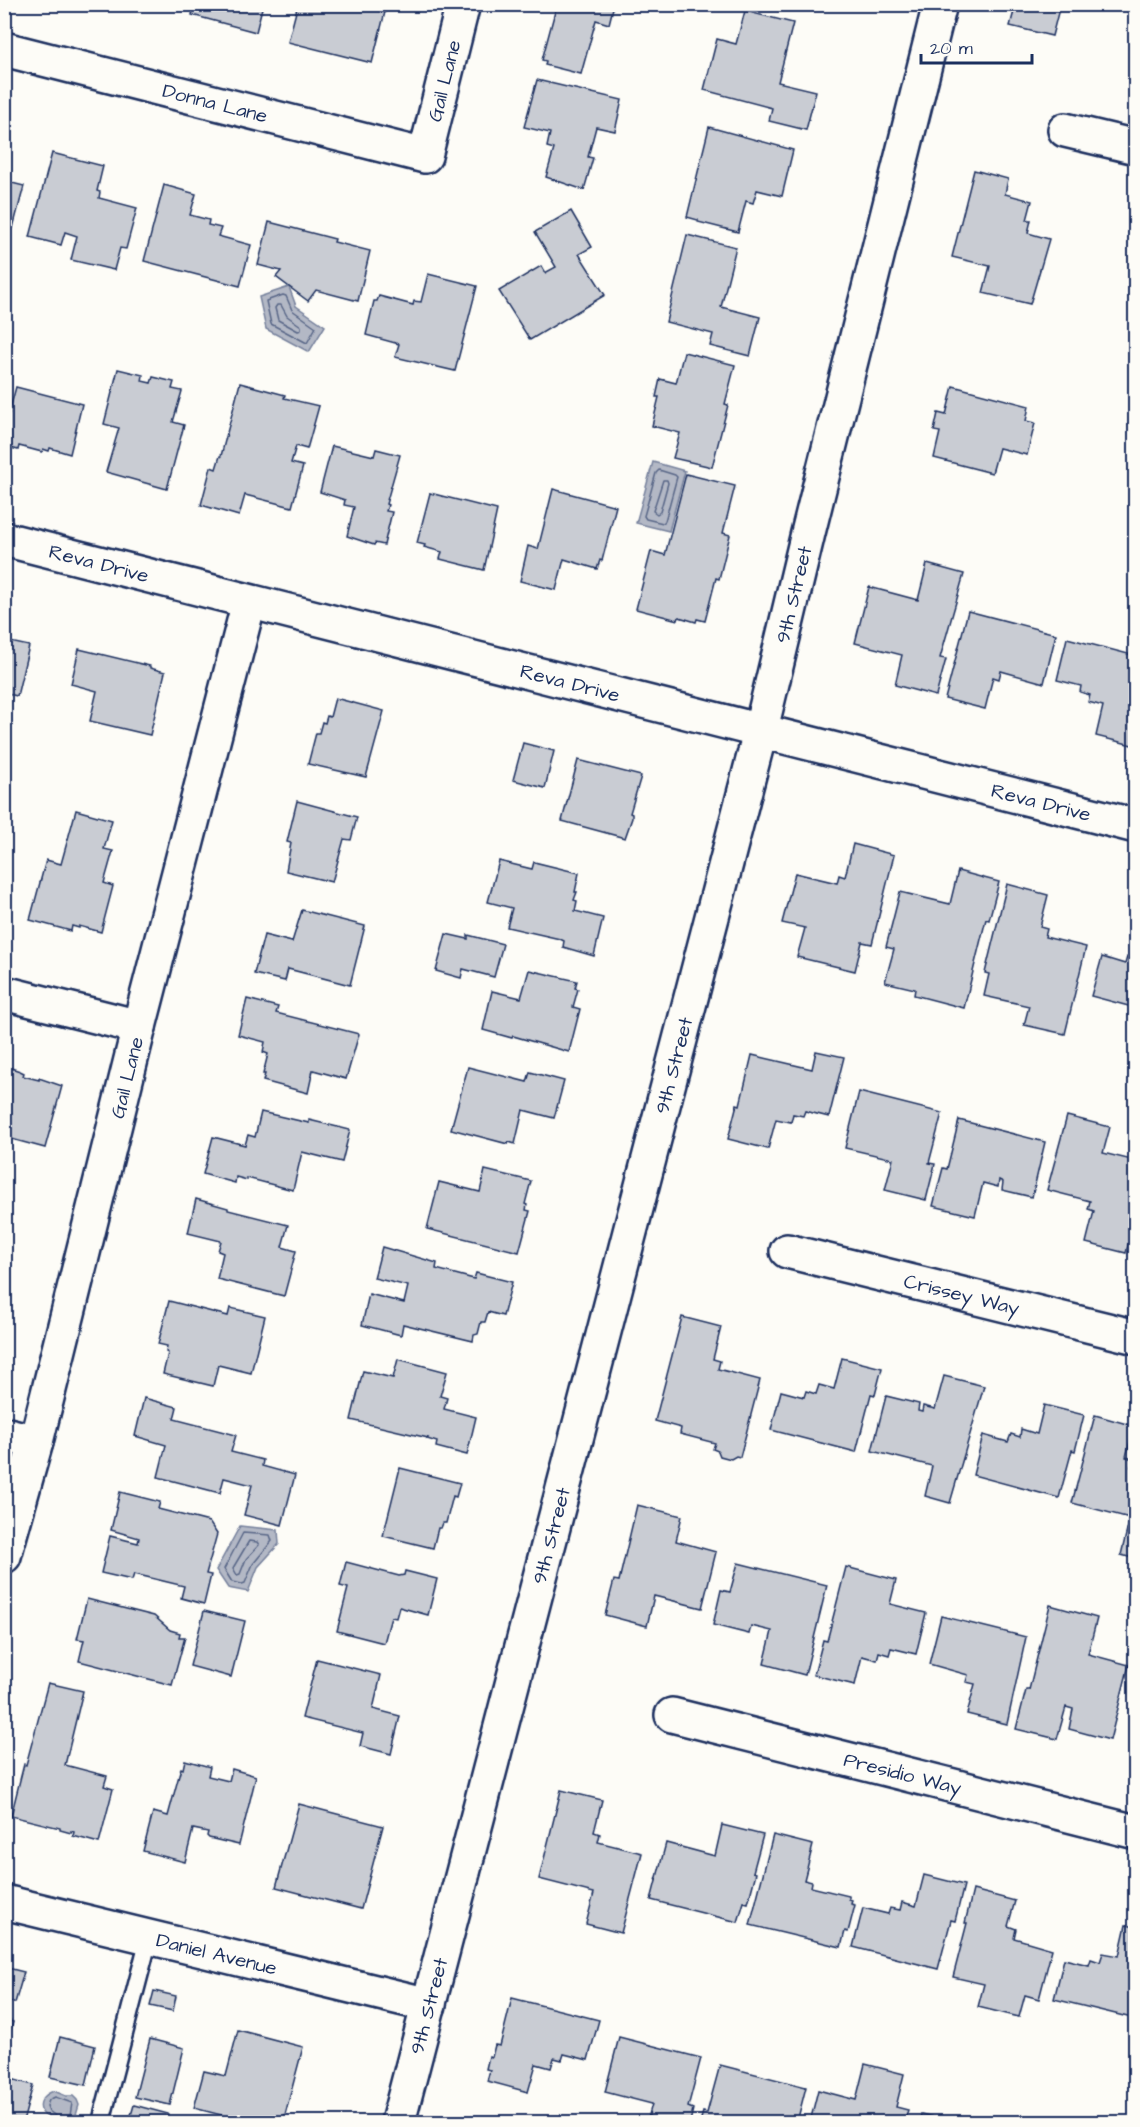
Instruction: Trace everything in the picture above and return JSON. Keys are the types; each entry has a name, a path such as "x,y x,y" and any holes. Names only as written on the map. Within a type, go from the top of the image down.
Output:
{"street":[{"name":"Gail Lane","path":"425,156 463,4"},
{"name":"9th Street","path":"398,2122 761,729 810,522 940,4"},
{"name":"Donna Lane","path":"4,49 425,156"},
{"path":"1065,130 1136,147"},
{"name":"Reva Drive","path":"4,539 761,729 1136,826"},
{"name":"Gail Lane","path":"4,1556 36,1442 139,1027 249,602"},
{"path":"4,993 139,1027"},
{"name":"Crissey Way","path":"787,1251 1136,1337"},
{"path":"4,1434 36,1442"},
{"name":"Presidio Way","path":"672,1715 1136,1832"},
{"name":"Daniel Avenue","path":"4,1902 429,2005"}],"lane":[{"path":"102,2122 148,1938"}],"water":[{"path":"289,287 296,306 325,326 309,352 266,329 259,297"},
{"path":"653,462 685,471 669,531 636,523"},
{"path":"240,1526 278,1530 279,1544 258,1567 248,1592 228,1588 216,1570"},
{"path":"54,2091 73,2096 77,2100 79,2105 74,2122 56,2122 42,2111 40,2107 43,2098"}],"building":[{"path":"171,4 263,4 256,32 192,15 193,10"},
{"path":"298,4 361,4 360,6 385,12 372,63 288,42"},
{"path":"557,4 614,4 609,24 596,20 581,74 545,65 546,61 542,60"},
{"path":"1016,4 1067,4 1066,6 1060,5 1052,36 1010,26"},
{"path":"745,11 793,23 778,82 816,91 806,130 769,121 772,108 704,90 717,39 736,44"},
{"path":"537,80 622,100 615,131 596,127 588,157 593,158 584,190 546,177 554,149 547,147 550,133 524,127"},
{"path":"709,127 793,150 782,196 757,190 753,203 746,201 738,232 687,217"},
{"path":"52,153 103,166 97,191 100,192 99,198 137,208 126,249 120,248 114,270 71,260 77,236 65,232 61,245 30,237"},
{"path":"974,170 1008,179 1005,194 1032,201 1027,220 1031,220 1028,233 1049,239 1030,304 983,293 990,266 952,257"},
{"path":"4,181 24,186 13,228 4,225"},
{"path":"164,185 196,194 190,215 209,220 208,225 221,228 218,236 251,245 240,286 144,261"},
{"path":"571,211 592,247 579,254 605,295 530,340 499,291 541,266 545,273 556,267 535,232"},
{"path":"269,222 335,239 334,242 370,251 358,301 316,290 308,301 276,277 281,271 258,265"},
{"path":"687,235 736,247 721,307 760,317 750,356 710,346 713,334 666,322"},
{"path":"428,274 477,286 455,371 395,357 399,344 366,335 374,301 377,301 379,296 413,305 414,301 421,302"},
{"path":"684,352 735,365 725,404 728,405 712,467 673,458 680,433 652,426 659,397 656,397 660,379 676,383"},
{"path":"118,369 143,375 142,381 151,383 153,377 174,382 172,389 182,391 173,422 184,425 167,489 106,472 119,428 104,424"},
{"path":"240,383 285,395 284,398 319,406 307,449 296,446 291,463 303,466 292,507 245,495 239,516 201,505 211,467 216,469 221,456"},
{"path":"953,386 1029,406 1026,421 1035,423 1027,455 999,448 992,473 934,458 940,432 934,431 938,413 946,415"},
{"path":"16,387 82,404 70,454 50,448 49,451 43,449 42,452 19,446 18,450 4,446 4,430"},
{"path":"332,446 374,456 376,449 400,455 386,504 388,505 386,511 392,512 384,545 375,543 374,545 347,536 354,507 344,505 345,500 320,492"},
{"path":"686,474 735,486 723,533 730,535 719,579 716,578 705,621 697,619 696,622 679,617 678,620 636,609 651,551 665,555"},
{"path":"553,489 616,506 602,561 600,560 597,569 564,559 556,590 520,581 528,546 538,549"},
{"path":"430,493 497,510 484,570 440,559 442,552 417,543"},
{"path":"927,564 964,574 940,658 946,659 936,696 895,685 902,655 855,643 869,587 918,600"},
{"path":"968,611 1056,634 1044,683 1001,671 999,679 993,677 985,709 945,699"},
{"path":"4,637 11,639 10,642 29,646 17,696 4,693"},
{"path":"1067,638 1136,656 1136,746 1096,736 1103,706 1088,702 1090,695 1080,692 1081,686 1057,680"},
{"path":"79,649 150,666 150,668 165,672 150,735 90,721 97,691 71,684"},
{"path":"335,698 384,711 366,777 308,764 316,733 319,733 322,722 325,723 327,716 330,717"},
{"path":"523,743 554,751 545,788 513,780"},
{"path":"578,760 641,776 625,838 562,821"},
{"path":"297,801 357,817 351,840 344,839 332,882 286,871 291,843 287,842"},
{"path":"76,810 112,820 104,849 113,851 104,883 113,886 101,932 79,926 79,928 72,926 71,931 30,920 46,860 61,864"},
{"path":"853,844 894,855 872,944 862,942 855,971 797,957 805,928 782,923 795,873 837,883 839,875 845,877"},
{"path":"499,861 532,869 534,862 579,873 574,900 577,901 575,911 603,918 594,956 563,947 564,941 560,939 507,927 512,908 488,902"},
{"path":"958,871 999,882 989,920 986,919 964,1008 914,995 915,989 885,982 894,949 886,947 900,892 950,904"},
{"path":"1007,884 1048,895 1040,927 1047,929 1045,937 1086,947 1065,1034 1024,1025 1029,1006 984,996 989,974 985,973"},
{"path":"302,910 365,926 350,985 288,969 285,981 254,974 264,935 292,942"},
{"path":"446,934 468,939 468,935 503,944 494,977 463,969 461,978 436,971"},
{"path":"1102,957 1125,964 1127,957 1136,959 1136,1008 1091,996"},
{"path":"529,970 577,981 575,988 578,989 573,1007 580,1009 569,1052 483,1030 492,991 521,998"},
{"path":"247,999 278,1007 276,1013 359,1034 346,1079 313,1070 308,1093 263,1081 268,1054 263,1052 265,1042 238,1035"},
{"path":"816,1051 844,1057 829,1117 805,1111 803,1116 793,1114 791,1122 776,1119 768,1149 728,1139 737,1104 740,1105 752,1055 812,1069"},
{"path":"8,1067 24,1073 23,1076 39,1080 39,1078 62,1086 45,1148 4,1137 4,1068"},
{"path":"468,1067 527,1082 530,1072 564,1081 554,1118 523,1110 515,1144 451,1129"},
{"path":"859,1092 942,1113 929,1163 935,1164 926,1200 885,1190 893,1159 845,1148"},
{"path":"261,1112 350,1130 342,1162 302,1152 293,1190 247,1178 247,1180 236,1177 235,1183 203,1174 213,1137 245,1145 248,1135 255,1137"},
{"path":"1067,1116 1110,1127 1103,1153 1136,1161 1136,1215 1126,1253 1086,1243 1094,1211 1088,1209 1090,1201 1047,1190"},
{"path":"959,1120 1045,1142 1032,1197 1002,1190 1003,1182 999,1180 998,1187 983,1183 975,1216 933,1206 943,1168 947,1169"},
{"path":"485,1170 531,1181 525,1204 527,1205 526,1210 530,1211 519,1252 427,1229 439,1182 480,1192"},
{"path":"196,1199 228,1208 228,1210 288,1225 282,1247 296,1251 284,1296 217,1279 223,1253 218,1251 221,1241 188,1233"},
{"path":"382,1247 437,1263 436,1269 474,1279 476,1273 512,1282 503,1316 488,1312 485,1322 481,1322 478,1334 474,1335 473,1341 403,1324 401,1335 362,1325 369,1294 404,1303 408,1286 374,1278"},
{"path":"169,1301 228,1316 230,1308 265,1316 251,1373 218,1365 213,1386 163,1374 168,1353 166,1352 167,1346 158,1344"},
{"path":"682,1317 721,1327 713,1359 720,1361 718,1369 760,1380 740,1457 736,1456 731,1459 720,1456 718,1451 713,1449 715,1443 680,1434 681,1428 655,1421"},
{"path":"842,1358 882,1368 875,1395 871,1394 856,1452 771,1430 781,1391 804,1397 806,1391 816,1394 819,1385 834,1389"},
{"path":"398,1359 447,1372 440,1396 447,1398 444,1409 476,1417 467,1455 436,1447 437,1442 428,1438 351,1420 363,1371 393,1378"},
{"path":"944,1376 984,1386 950,1503 925,1496 932,1466 872,1451 886,1396 919,1404 918,1411 922,1412 923,1406 935,1409"},
{"path":"144,1398 177,1407 174,1419 236,1435 231,1452 263,1460 262,1466 295,1475 282,1525 244,1515 252,1485 224,1478 220,1493 158,1477 166,1445 135,1436"},
{"path":"1044,1405 1084,1415 1059,1498 973,1475 983,1435 1008,1442 1011,1434 1020,1437 1021,1429 1037,1434"},
{"path":"1095,1415 1134,1426 1126,1457 1133,1459 1131,1467 1136,1468 1136,1559 1121,1555 1130,1518 1072,1503"},
{"path":"400,1468 460,1483 456,1497 453,1496 446,1523 438,1528 433,1548 383,1536"},
{"path":"120,1492 160,1502 158,1509 209,1522 217,1534 206,1574 211,1575 204,1604 181,1598 184,1586 134,1574 132,1580 101,1573 110,1536 138,1543 139,1538 111,1530"},
{"path":"637,1505 682,1516 676,1541 716,1552 702,1608 654,1596 647,1626 605,1615 614,1580 619,1581"},
{"path":"346,1562 399,1576 404,1575 405,1571 437,1579 428,1615 399,1607 396,1618 391,1617 384,1643 337,1631 348,1588 340,1586"},
{"path":"738,1563 827,1585 805,1675 764,1664 772,1631 751,1626 749,1634 713,1625 721,1590 730,1592"},
{"path":"846,1567 896,1580 890,1604 926,1613 916,1654 891,1648 889,1655 879,1652 877,1660 862,1656 855,1685 814,1675 823,1640 827,1641"},
{"path":"87,1599 154,1616 170,1630 180,1633 179,1637 185,1637 172,1685 79,1661 84,1640 77,1639"},
{"path":"1050,1605 1097,1618 1088,1654 1129,1665 1110,1740 1069,1729 1073,1709 1066,1707 1057,1739 1016,1729 1026,1690 1029,1690"},
{"path":"204,1611 245,1621 231,1677 190,1666"},
{"path":"941,1616 1026,1637 1007,1724 967,1714 975,1684 966,1682 968,1675 929,1664"},
{"path":"317,1659 381,1675 373,1709 400,1716 391,1754 360,1746 363,1733 302,1718"},
{"path":"48,1683 83,1691 65,1765 107,1776 104,1786 113,1789 99,1843 73,1836 74,1832 71,1831 71,1833 60,1830 60,1828 11,1816"},
{"path":"185,1760 210,1767 208,1776 229,1781 232,1769 256,1776 239,1845 209,1838 208,1832 193,1829 185,1862 143,1851 153,1812 168,1816"},
{"path":"561,1790 602,1800 594,1832 600,1834 598,1842 642,1853 621,1933 586,1924 594,1893 539,1879"},
{"path":"299,1804 383,1826 361,1909 276,1887"},
{"path":"722,1825 763,1835 748,1903 744,1902 738,1922 651,1900 666,1843 715,1856"},
{"path":"773,1835 813,1845 804,1880 812,1882 811,1887 849,1896 852,1900 851,1904 855,1905 848,1932 845,1931 841,1947 750,1925"},
{"path":"924,1875 964,1885 955,1921 951,1920 938,1969 853,1947 863,1908 888,1914 890,1908 900,1910 902,1902 916,1906"},
{"path":"973,1890 1015,1901 1008,1926 1016,1929 1014,1938 1052,1949 1039,1999 1025,1995 1019,2017 978,2007 984,1984 953,1977"},
{"path":"1126,1925 1136,1927 1136,2019 1054,1999 1064,1959 1089,1965 1091,1959 1100,1962 1103,1953 1119,1956"},
{"path":"4,1967 24,1972 15,2003 7,2001 4,2012"},
{"path":"154,1991 176,1996 173,2011 150,2006"},
{"path":"512,1998 599,2020 588,2060 564,2054 562,2060 554,2058 551,2068 536,2064 528,2092 487,2081 490,2070 486,2069 489,2056 492,2057 495,2045 500,2046"},
{"path":"4,2019 13,2022 6,2047 4,2047"},
{"path":"238,2030 303,2047 283,2122 248,2122 194,2108 204,2071 226,2076"},
{"path":"60,2037 95,2046 86,2085 50,2077"},
{"path":"619,2037 701,2058 688,2107 693,2109 690,2122 647,2122 652,2104 605,2092"},
{"path":"150,2039 184,2048 170,2105 135,2097"},
{"path":"865,2064 904,2074 896,2107 908,2110 904,2122 810,2122 818,2090 856,2100"},
{"path":"720,2065 806,2087 797,2122 771,2120 770,2122 700,2122 703,2112 707,2113"},
{"path":"4,2077 33,2085 23,2122 4,2122"},
{"path":"134,2105 168,2114 166,2122 129,2122"},
{"path":"921,2114 954,2122 919,2122"}]}
